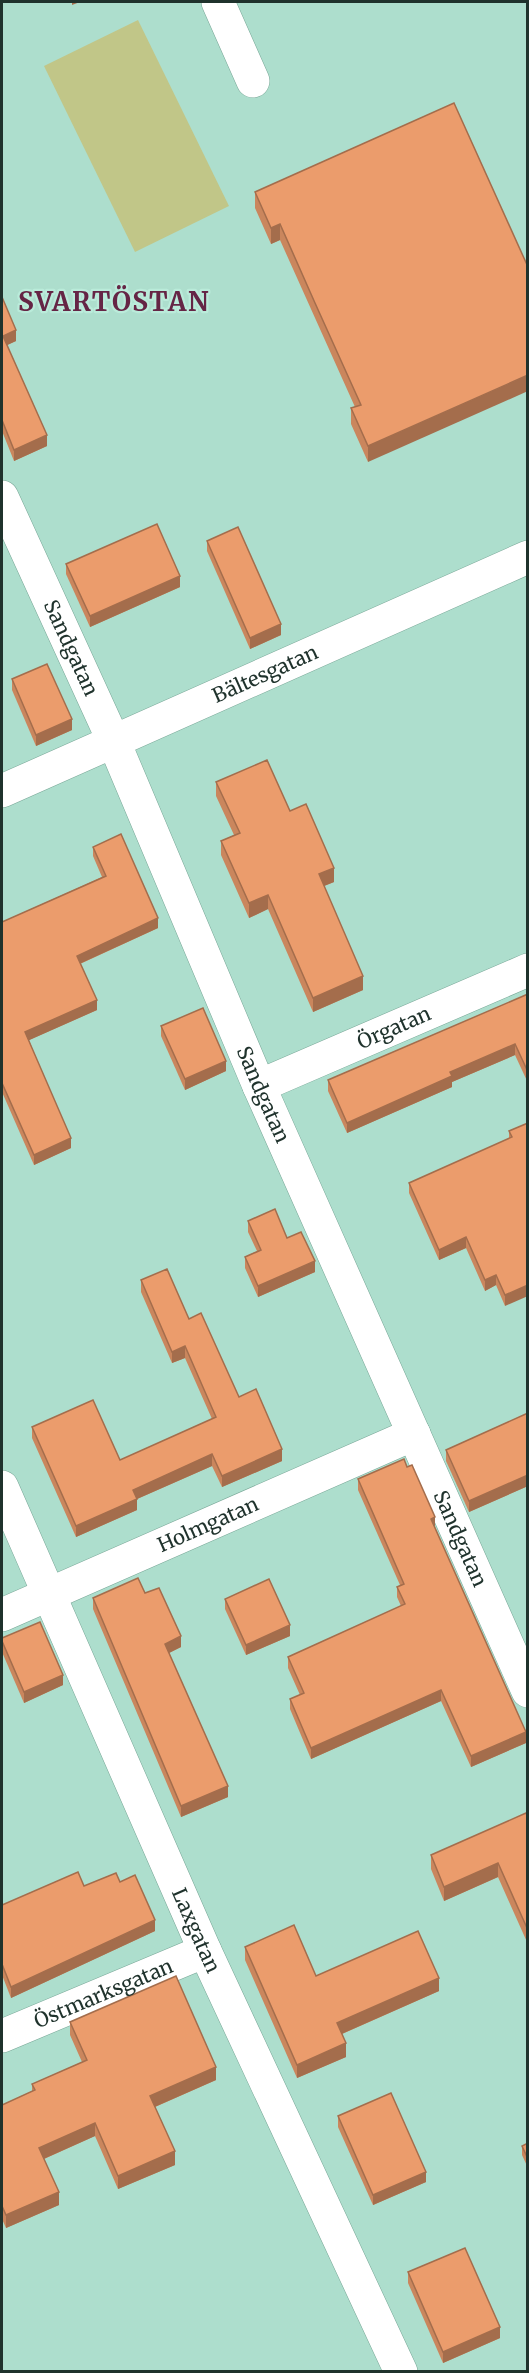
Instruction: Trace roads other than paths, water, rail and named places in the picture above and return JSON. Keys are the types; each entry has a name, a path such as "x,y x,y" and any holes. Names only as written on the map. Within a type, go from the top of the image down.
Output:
{"street":[{"path":"218,2 253,81"},
{"name":"Sandgatan","path":"2,497 114,742 259,1086 528,1691"},
{"name":"Bältesgatan","path":"2,791 528,557"},
{"name":"Örgatan","path":"259,1086 528,970"},
{"name":"Holmgatan","path":"2,1615 414,1434"},
{"name":"Laxgatan","path":"2,1487 205,1950 401,2372"},
{"name":"Östmarksgatan","path":"2,2036 205,1950"}],"district":[{"name":"SVARTÖSTAN","path":"114,302"}]}
